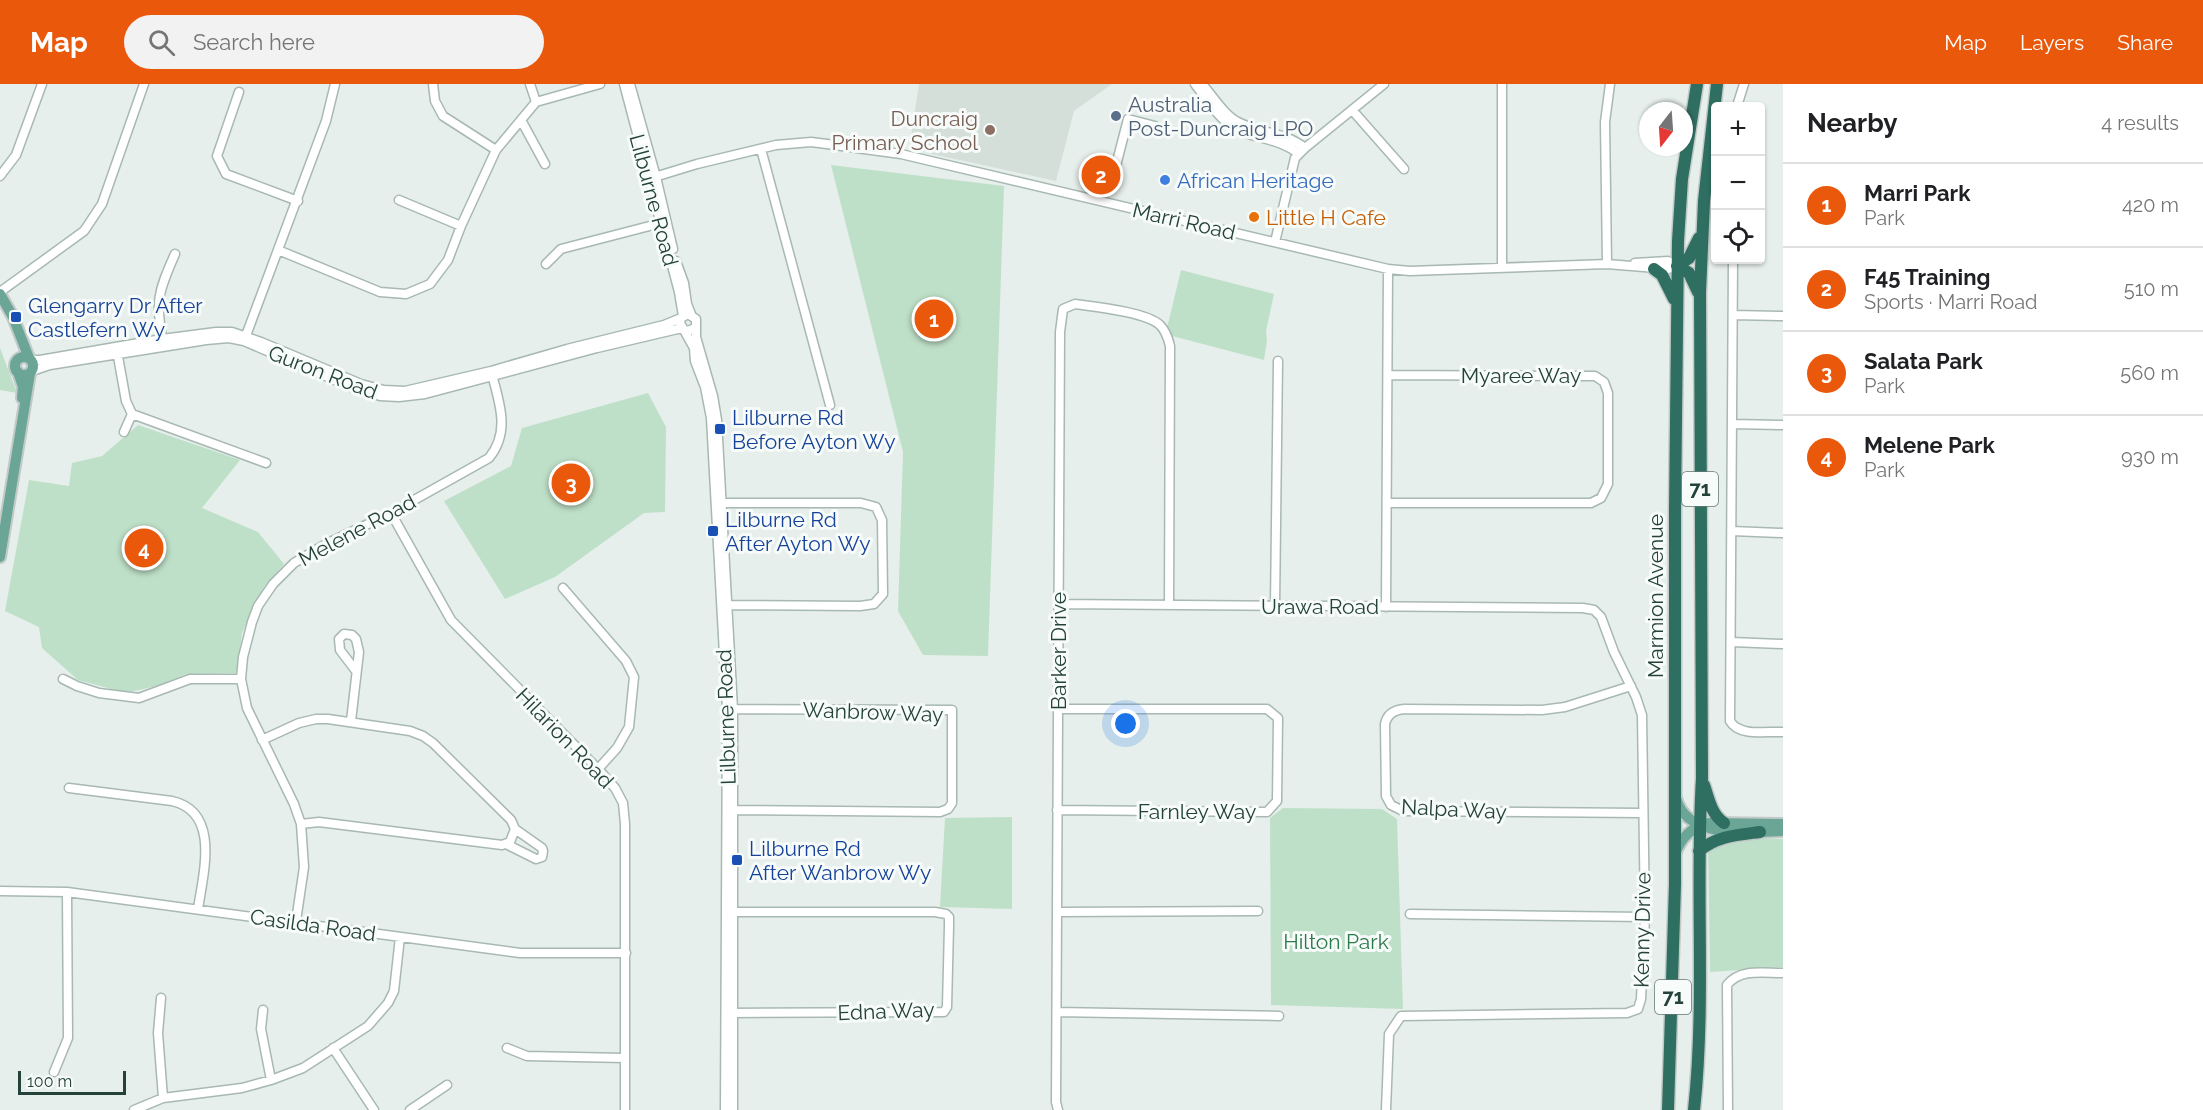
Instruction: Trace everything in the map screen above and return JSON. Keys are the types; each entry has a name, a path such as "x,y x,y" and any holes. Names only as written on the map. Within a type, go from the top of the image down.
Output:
{"highway":[{"name":"Marmion Avenue","path":"1668,1110 1673,991 1677,266 1682,179 1697,84"},
{"name":"71","path":"1694,1110 1699,989 1699,825 1702,778 1700,300 1702,229 1717,84"},
{"path":"1677,266 1684,263 1693,252 1702,229"},
{"path":"1677,266 1689,273 1700,300"},
{"path":"1654,269 1662,275 1676,303"},
{"path":"1702,778 1713,811 1724,823"},
{"path":"1699,851 1707,844 1719,839 1760,832"}],"main road":[{"path":"0,293 13,316 28,364 0,557"},
{"path":"0,307 28,364"},
{"path":"0,523 22,393 18,372 22,375 28,364"},
{"path":"1674,789 1676,801 1683,813 1710,830 1783,831"},
{"path":"1674,856 1684,837 1699,825 1783,824"}],"street":[{"path":"0,176 16,155 42,84"},
{"path":"0,293 84,231 102,204 144,84"},
{"path":"245,339 298,201 326,121 335,84"},
{"path":"433,84 435,101 443,116 496,150"},
{"path":"530,84 536,102"},
{"path":"278,250 380,292 406,294 430,284 448,260 496,150 536,102 600,84"},
{"name":"Lilburne Road","path":"624,84 664,222 685,316"},
{"name":"Lilburne Road","path":"630,84 652,178"},
{"path":"1275,242 1293,165 1302,151 1384,84"},
{"path":"1502,84 1502,267"},
{"path":"1606,264 1605,122 1610,84"},
{"path":"1738,102 1744,84"},
{"path":"1203,86 1232,119 1245,125 1280,134 1302,151"},
{"path":"239,92 217,156 226,174 298,201"},
{"path":"1353,111 1404,169"},
{"path":"1113,177 1128,119 1155,126"},
{"path":"521,120 545,165"},
{"name":"Marri Road","path":"652,178 776,144 811,142 901,154 1388,269 1410,271 1606,264 1668,269 1677,266"},
{"path":"761,149 830,405"},
{"path":"399,200 461,226"},
{"path":"546,264 561,249 664,222"},
{"path":"163,343 158,305 159,295 175,254"},
{"name":"Marri Road","path":"1619,265 1668,261 1677,266"},
{"path":"1733,264 1730,721 1741,731 1783,732"},
{"path":"1386,607 1388,269"},
{"name":"Barker Drive","path":"1056,1107 1059,344 1063,309 1071,305 1085,305 1154,320 1164,329 1170,346 1169,604"},
{"path":"1733,315 1783,316"},
{"path":"685,316 696,319 695,328 688,331 683,329 680,323 685,316"},
{"name":"Guron Road","path":"492,374 567,349 664,325 685,316"},
{"name":"Lilburne Road","path":"695,328 716,410 730,709 730,1013 733,1110"},
{"name":"Lilburne Road","path":"683,329 693,343 695,361 707,398 719,503"},
{"name":"Guron Road","path":"28,364 40,360 117,352 163,343 245,339 338,382 380,396 415,396 492,374 683,329"},
{"path":"117,352 126,401 132,414 266,463"},
{"path":"1275,606 1278,361"},
{"name":"Melene Road","path":"296,921 304,867 301,824 294,804 247,708 241,679 243,657 252,622 266,595 285,571 326,544 391,513 479,465 493,454 503,431 492,374"},
{"name":"Myaree Way","path":"1387,502 1591,503 1601,498 1608,484 1608,393 1604,382 1595,376 1389,375"},
{"path":"124,432 132,414"},
{"path":"1733,424 1783,425"},
{"path":"719,503 861,503 876,507 881,513 883,528 883,594 874,604 860,606 725,605"},
{"name":"Hilarion Road","path":"391,513 451,620 598,769 615,788 623,803 626,953 625,1110"},
{"path":"1732,531 1783,533"},
{"path":"563,588 626,662 634,677 629,727 617,748 598,769"},
{"name":"Urawa Road","path":"1058,604 1583,608"},
{"name":"Kenny Drive","path":"1386,1110 1389,1034 1401,1016 1627,1013 1638,1010 1641,999 1645,917 1642,715 1601,617 1594,610 1583,608"},
{"path":"1732,642 1783,644"},
{"path":"351,722 356,670"},
{"path":"63,679 99,693 139,698 190,679 241,679"},
{"name":"Nalpa Way","path":"1631,686 1554,709 1530,711 1404,709 1395,711 1388,717 1385,724 1386,796 1390,805 1403,811 1642,813"},
{"name":"Wanbrow Way","path":"730,709 952,710 952,803 948,809 940,812 731,810"},
{"name":"Farnley Way","path":"1057,810 1267,812 1277,801 1278,718 1267,709 1058,709"},
{"path":"262,740 307,720 328,719 410,731 423,736 433,743 511,820 515,828 543,851 542,857 536,859 506,844 319,822 301,824"},
{"path":"69,788 172,801 187,807 198,821 206,846 198,909"},
{"path":"506,844 513,838 515,828"},
{"name":"Casilda Road","path":"0,891 67,892 296,921 520,953 626,953"},
{"path":"54,1072 68,1038 67,892"},
{"path":"1056,912 1258,911"},
{"name":"Edna Way","path":"730,912 935,912 946,914 949,917 947,1007 944,1011 935,1013 730,1013"},
{"path":"1410,914 1645,917"},
{"path":"134,1110 163,1098 242,1088 271,1080 303,1068 368,1026 388,1003 394,991 400,937"},
{"path":"1728,1110 1727,985 1733,977 1740,974 1783,973"},
{"path":"161,998 158,1032 163,1098"},
{"path":"263,1010 261,1029 271,1080"},
{"path":"1057,1012 1279,1016"},
{"name":"Lilburne Road","path":"725,1110 730,1013"},
{"path":"333,1048 374,1110"},
{"path":"507,1048 527,1056 625,1058"},
{"path":"411,1110 447,1085"}],"shaded area":[{"name":"Duncraig Primary School","path":"919,84 1112,84 1074,111 1056,181 909,149"}],"green space":[{"path":"831,165 1004,186 988,656 923,655 898,611 903,452"},
{"path":"1181,270 1274,294 1266,331 1264,360 1172,336 1167,328"},
{"path":"0,348 17,393 0,390"},
{"path":"648,393 666,427 665,512 644,513 555,577 505,599 444,501 511,466 522,428"},
{"path":"138,425 240,460 202,508 258,532 284,564 264,587 242,633 237,673 186,674 161,685 126,693 78,680 42,648 39,627 5,611 29,480 69,486 72,463 102,456"},
{"name":"Hilton Park","path":"1283,808 1382,809 1397,819 1403,1009 1271,1005 1270,818"},
{"path":"1012,817 1012,909 940,907 945,818"},
{"path":"1708,838 1783,839 1783,967 1710,972"}],"place":[{"name":"Australia Post-Duncraig LPO","path":"1116,116"},
{"name":"Duncraig Primary School","path":"990,130"},
{"name":"F45 Training","path":"1101,175"},
{"name":"African Heritage","path":"1165,180"},
{"name":"Little H Cafe","path":"1254,217"},
{"name":"Glengarry Dr After Castlefern Wy","path":"16,317"},
{"name":"Marri Park","path":"934,319"},
{"name":"Lilburne Rd Before Ayton Wy","path":"720,429"},
{"name":"Salata Park","path":"571,483"},
{"name":"Lilburne Rd After Ayton Wy","path":"713,531"},
{"name":"Melene Park","path":"144,548"},
{"name":"Lilburne Rd After Wanbrow Wy","path":"737,860"}]}
